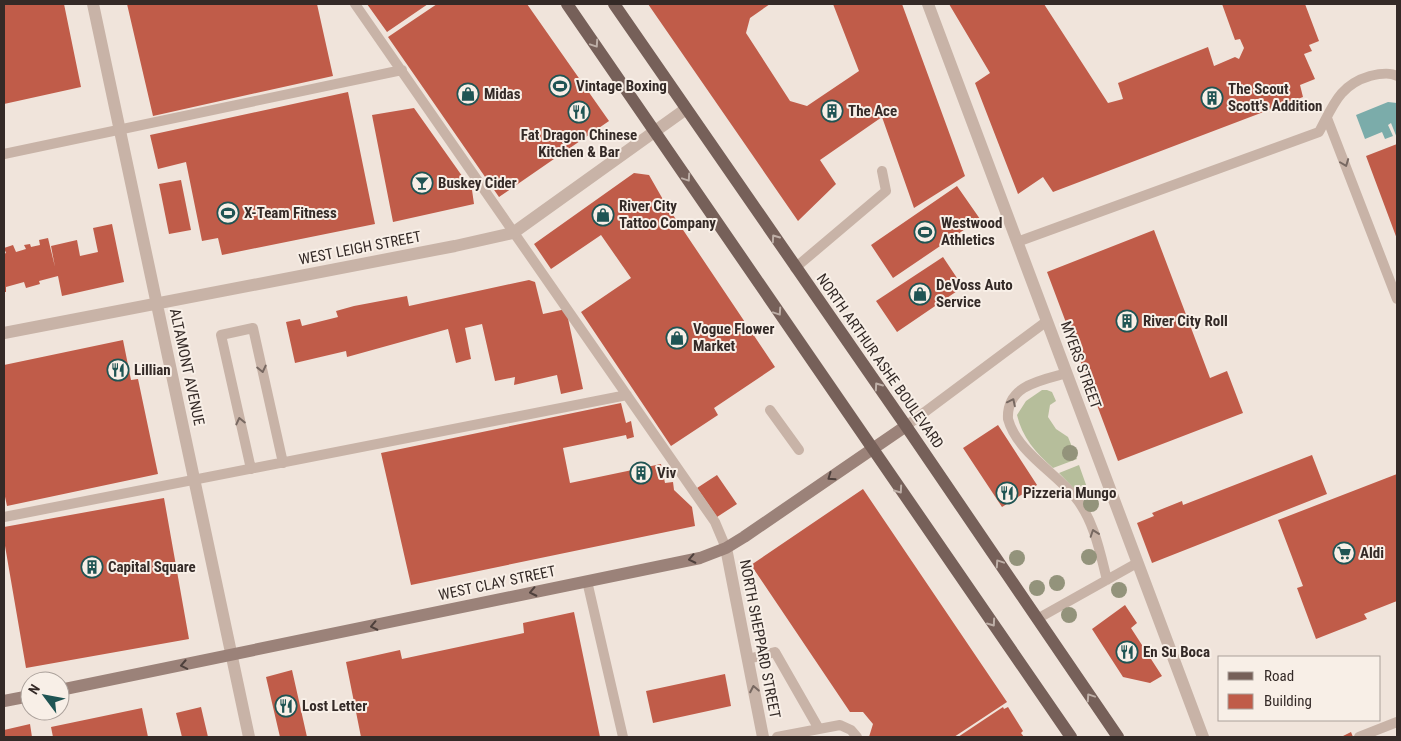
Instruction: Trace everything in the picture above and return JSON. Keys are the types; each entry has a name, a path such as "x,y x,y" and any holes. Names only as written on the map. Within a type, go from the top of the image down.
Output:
{"main road":[{"path":"567,4 871,450 1071,737"},
{"name":"NORTH ARTHUR ASHE BOULEVARD","path":"614,4 906,426 1118,737"}],"street":[{"name":"ALTAMONT AVENUE","path":"93,4 248,737"},
{"name":"MYERS STREET","path":"928,4 1203,737"},
{"name":"WEST LEIGH STREET","path":"4,334 513,233 686,109"},
{"name":"WEST CLAY STREET","path":"70,688 700,558 726,548 906,426"},
{"name":"NORTH SHEPPARD STREET","path":"726,548 763,737"},
{"path":"4,701 20,698"}],"lane":[{"path":"355,4 715,522 726,548"},
{"path":"4,154 402,70"},
{"path":"1017,242 1319,132 1340,93 1355,81 1377,74 1397,76"},
{"path":"1327,118 1397,298"},
{"path":"795,268 886,191 882,171"},
{"path":"906,426 1047,321"},
{"path":"251,469 221,335 253,328 283,463"},
{"path":"1067,374 1031,382 1010,402 1008,418 1030,454 1070,492 1083,508 1093,529 1107,580"},
{"path":"4,517 626,395"},
{"path":"770,410 799,450"},
{"path":"1037,619 1137,563"},
{"path":"587,581 623,737"},
{"path":"748,659 775,652 819,729"},
{"path":"1359,737 1397,722"},
{"path":"778,737 840,725 852,730 857,737"}],"green space":[{"path":"1042,390 1052,392 1056,401 1050,405 1048,417 1056,429 1068,437 1077,459 1053,468 1030,444 1022,430 1017,415 1026,401"},
{"path":"1079,465 1090,496 1084,499 1059,473"}],"water":[{"path":"1388,102 1397,103 1397,138 1391,123 1388,125 1393,136 1385,139 1382,132 1365,139 1356,115"}],"building":[{"path":"4,4 64,4 81,87 4,104"},
{"path":"127,4 317,4 333,76 153,116"},
{"path":"367,4 428,4 387,32"},
{"path":"437,4 527,4 609,121 499,197 388,37"},
{"name":"The Ace","path":"648,4 770,4 750,18 746,33 790,101 807,106 859,71 833,4 902,4 965,176 914,208 882,117 820,160 836,184 798,221"},
{"name":"The Scout Scott's Addition","path":"949,4 1044,4 1108,103 1123,99 1118,83 1208,47 1214,66 1235,57 1239,59 1244,48 1240,39 1235,40 1222,4 1305,4 1319,41 1309,45 1312,51 1304,54 1315,79 1300,85 1303,97 1053,192 1043,177 1018,194 975,83 990,73"},
{"path":"348,92 375,224 222,255 218,238 202,241 186,162 158,169 150,135"},
{"path":"414,108 472,190 474,204 393,222 372,115"},
{"path":"1397,144 1397,239 1366,156"},
{"path":"634,173 649,175 665,203 775,367 714,408 718,415 671,446 581,312 631,278 601,235 551,269 534,244"},
{"path":"181,180 191,230 169,234 159,184"},
{"name":"Westwood Athletics","path":"957,186 980,219 893,278 871,245"},
{"path":"112,224 124,282 62,296 58,276 39,281 40,284 26,288 24,282 6,287 6,292 4,292 4,254 6,253 4,248 13,245 16,252 26,249 24,245 30,244 31,247 40,245 39,240 48,238 55,267 51,246 77,240 80,256 98,252 93,228"},
{"name":"River City Roll","path":"1154,230 1210,378 1227,371 1243,413 1118,461 1047,272"},
{"name":"DeVoss Auto Service","path":"943,257 963,287 897,332 876,301"},
{"path":"529,280 535,282 543,314 566,309 583,389 561,394 557,375 514,385 515,377 495,381 482,324 465,328 471,359 456,363 448,329 347,357 346,351 295,363 286,322 300,319 302,326 338,317 336,311 354,306 407,296 409,306"},
{"path":"123,340 131,380 138,379 158,474 7,506 4,492 4,365"},
{"path":"621,403 626,423 631,421 634,437 627,439 626,435 563,448 570,483 661,464 665,483 673,482 674,490 692,507 695,526 411,585 381,453"},
{"path":"998,425 1037,485 1002,507 963,448"},
{"path":"1312,455 1327,494 1152,563 1137,523 1154,516 1152,513 1182,501 1183,505"},
{"name":"Aldi","path":"1397,474 1397,601 1364,614 1367,619 1316,639 1297,588 1303,586 1278,520"},
{"path":"717,475 737,504 717,517 697,488"},
{"path":"863,489 1007,702 954,737 869,737 873,724 863,712 850,712 751,565"},
{"name":"Capital Square","path":"164,498 189,639 26,668 4,540 4,527"},
{"name":"En Su Boca","path":"1125,605 1137,623 1131,628 1162,676 1150,683 1123,677 1092,629"},
{"path":"574,612 600,737 361,737 346,662 400,650 402,659 524,633 523,623"},
{"path":"292,670 307,737 280,737 266,677"},
{"path":"725,674 731,706 653,723 646,691"},
{"path":"201,707 208,737 182,737 176,713"},
{"path":"1003,707 1004,709 1008,707 1023,731 1021,733 1024,737 958,737"},
{"path":"142,708 148,737 53,737 51,727"},
{"path":"30,724 32,737 4,737 4,730"},
{"path":"1351,732 1353,737 1341,737"}],"place":[{"name":"Vintage Boxing","path":"560,86"},
{"name":"Midas","path":"468,94"},
{"name":"The Scout Scott's Addition","path":"1212,98"},
{"name":"The Ace","path":"832,111"},
{"name":"Fat Dragon Chinese Kitchen & Bar","path":"579,112"},
{"name":"Buskey Cider","path":"422,183"},
{"name":"X-Team Fitness","path":"228,213"},
{"name":"River City Tattoo Company","path":"603,215"},
{"name":"Westwood Athletics","path":"925,232"},
{"name":"DeVoss Auto Service","path":"920,294"},
{"name":"River City Roll","path":"1127,321"},
{"name":"Vogue Flower Market","path":"677,338"},
{"name":"Lillian","path":"118,370"},
{"name":"Viv","path":"641,473"},
{"name":"Pizzeria Mungo","path":"1007,493"},
{"name":"Aldi","path":"1344,553"},
{"name":"Capital Square","path":"92,567"},
{"name":"En Su Boca","path":"1127,652"},
{"name":"Lost Letter","path":"286,706"}]}
